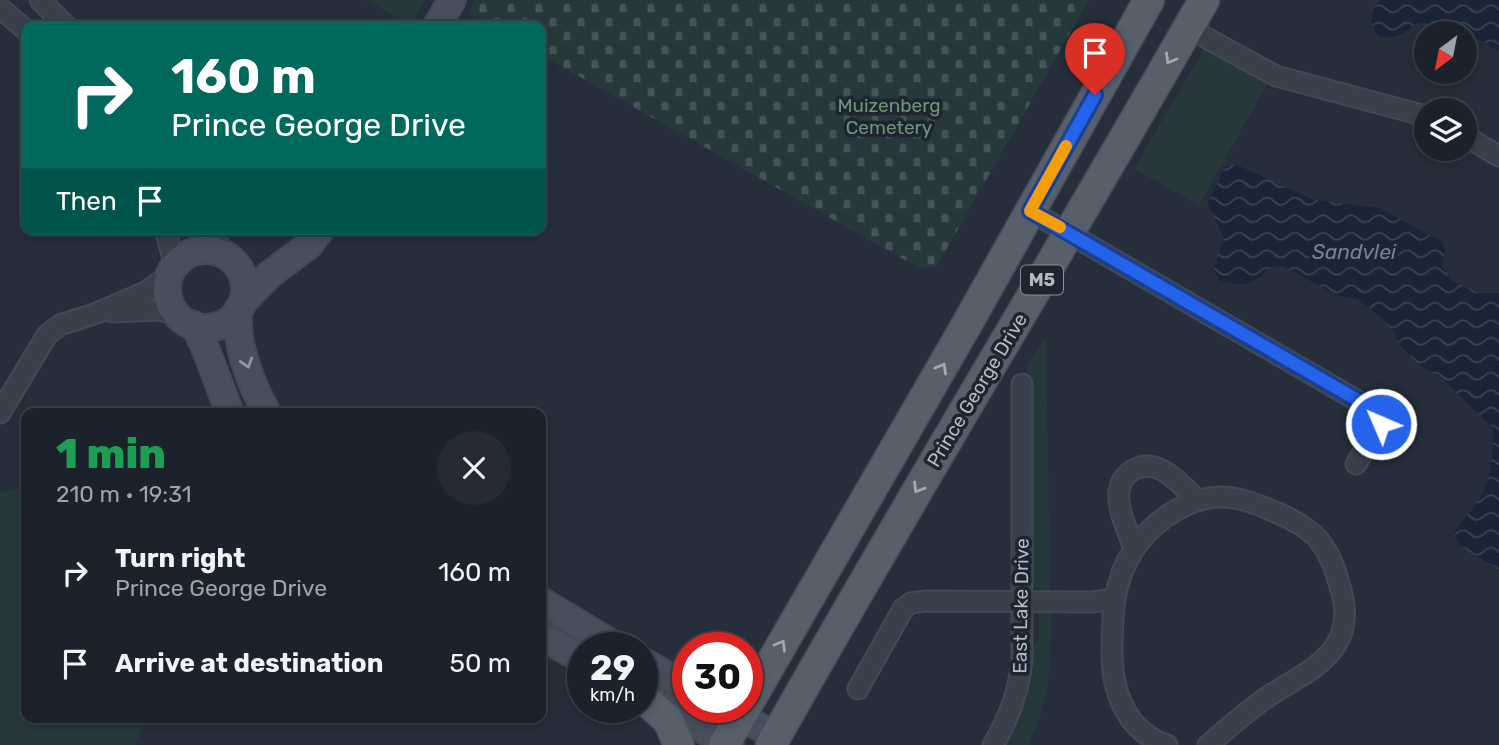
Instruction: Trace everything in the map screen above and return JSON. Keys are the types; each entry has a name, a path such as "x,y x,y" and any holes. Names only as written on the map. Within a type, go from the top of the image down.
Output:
{"main road":[{"name":"Prince George Drive","path":"763,669 968,324 1149,0"},
{"name":"Prince George Drive","path":"777,742 876,558 1071,233 1204,0"},
{"path":"658,709 668,720 679,745"},
{"name":"Prince George Drive","path":"727,744 734,723"}],"street":[{"path":"40,0 61,21"},
{"path":"440,21 452,0"},
{"path":"0,8 21,26"},
{"path":"1188,28 1276,76 1414,113"},
{"path":"1477,143 1499,156"},
{"path":"1030,211 1377,412 1382,419 1381,424 1356,464"},
{"path":"166,235 172,271 168,296 210,360 228,408"},
{"path":"214,235 243,276 245,285 240,306 239,334 245,360 265,408"},
{"path":"97,313 144,310 214,327 232,318 269,275 315,237"},
{"path":"0,413 47,335 60,325 97,313 145,292 193,252 216,251 230,259 280,255 315,237"},
{"name":"East Lake Drive","path":"993,745 1012,707 1019,685 1022,660 1022,384"},
{"path":"1134,549 1122,512 1119,490 1125,476 1132,470 1147,465 1157,467 1197,500"},
{"path":"1167,745 1144,733 1132,721 1116,691 1113,674 1114,599 1122,570 1134,549 1163,519 1197,500 1231,497 1282,514 1306,528 1319,540 1330,558 1345,609 1342,633 1329,655 1318,665 1264,699 1208,745"},
{"path":"858,689 903,609 911,603 1092,602 1114,599"},
{"path":"546,604 592,632"},
{"path":"546,639 567,651"},
{"path":"658,705 727,744"},
{"path":"755,723 777,742"}],"green space":[{"path":"367,0 425,0 413,21 404,21"},
{"name":"Muizenberg Cemetery","path":"475,0 1089,0 937,266 921,269 546,58 546,21 481,21 468,14"},
{"path":"1205,47 1268,83 1199,205 1134,169"},
{"path":"1046,336 1050,592 1037,589 1030,576 1027,366"},
{"path":"21,488 21,723 146,723 134,745 0,745 0,493"},
{"path":"1051,609 1048,679 1041,713 1027,745 1004,745 1026,699 1030,659 1039,639 1039,612"}],"water":[{"path":"1379,0 1499,0 1499,51 1477,39 1477,21 1414,21 1414,25 1400,34 1379,37 1373,27 1373,10"},
{"name":"Sandvlei","path":"1235,164 1312,199 1379,208 1443,242 1445,253 1441,265 1451,280 1478,293 1499,293 1499,569 1461,547 1454,533 1485,488 1490,469 1493,428 1442,379 1417,363 1400,345 1394,332 1358,299 1338,296 1283,266 1271,267 1259,278 1247,283 1235,284 1219,280 1213,270 1224,238 1208,203 1225,167"}],"slow traffic":[{"path":"1060,227 1030,211 1066,146"}],"route":[{"path":"1095,95 1030,211 1373,409 1382,419 1381,424"}]}
